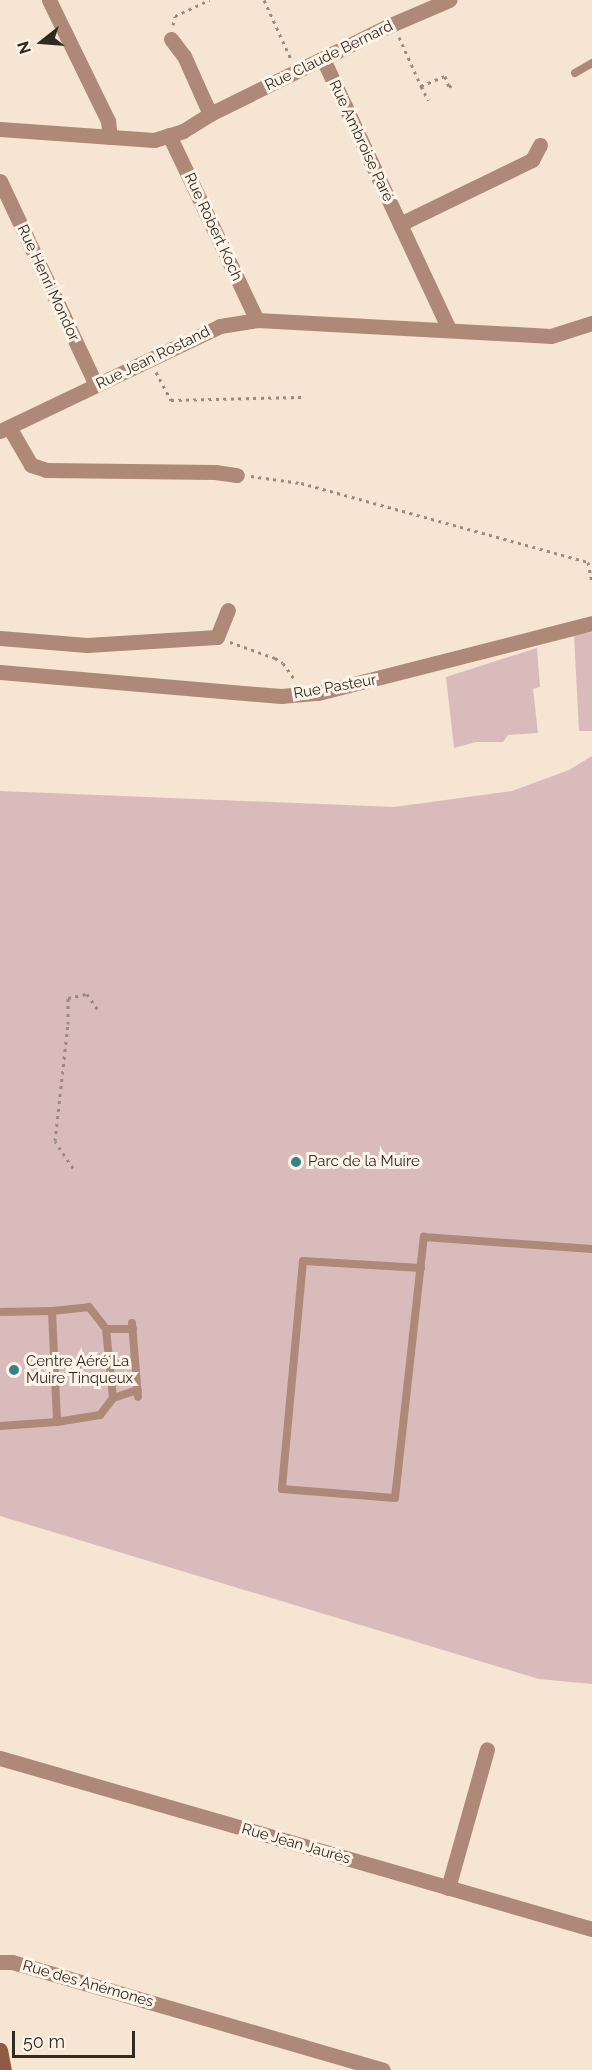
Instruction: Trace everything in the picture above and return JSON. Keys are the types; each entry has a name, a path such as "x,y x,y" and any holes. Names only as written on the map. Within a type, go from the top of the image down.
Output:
{"street":[{"path":"49,0 108,121 110,137"},
{"name":"Rue Claude Bernard","path":"0,129 154,140 183,131 210,114 297,71 393,24 449,0"},
{"path":"171,39 184,56 210,114"},
{"name":"Rue Ambroise Paré","path":"322,59 449,329"},
{"name":"Rue Robert Koch","path":"170,135 257,320"},
{"path":"400,224 532,160 540,145"},
{"name":"Rue Henri Mondor","path":"0,181 96,386"},
{"name":"Rue Jean Rostand","path":"237,475 214,472 46,470 31,465 4,429 220,326 257,320 449,329"},
{"path":"449,329 551,336 592,323"},
{"path":"0,638 87,645 217,637 228,610"},
{"name":"Rue Pasteur","path":"0,672 281,696 371,682 592,623"},
{"path":"448,1888 487,1749"},
{"name":"Rue Jean Jaurès","path":"0,1758 592,1929"},
{"name":"Rue des Anémones","path":"0,1962 12,1962 383,2070"},
{"path":"0,2050 4,2070"}],"lane":[{"path":"575,73 592,63"},
{"path":"421,1268 303,1261 282,1489 395,1498 421,1268 424,1237 592,1249"},
{"path":"0,1312 52,1311 90,1307 106,1329 113,1398 100,1415 57,1422 0,1426"},
{"path":"52,1311 57,1422"},
{"path":"106,1329 132,1326 138,1394 113,1398"},
{"path":"55,1365 135,1360"}],"path":[{"path":"171,39 175,16 210,0"},
{"path":"264,0 297,71"},
{"path":"393,24 428,100"},
{"path":"421,86 445,75 449,87 452,85"},
{"path":"150,360 171,400 302,397"},
{"path":"237,475 301,483 588,561 592,582"},
{"path":"217,637 283,663 303,694"},
{"path":"73,1168 55,1141 68,1024 68,998 87,994 98,1011"}],"shaded area":[{"path":"592,632 592,731 579,731 574,636"},
{"path":"537,648 540,687 533,689 538,733 508,735 503,742 476,742 454,748 446,677"},
{"name":"Parc de la Muire","path":"592,756 592,1684 539,1679 0,1516 0,791 394,807 512,791 569,770"}],"place":[{"name":"Parc de la Muire","path":"296,1162"},
{"name":"Centre Aéré La Muire Tinqueux","path":"14,1370"}]}
